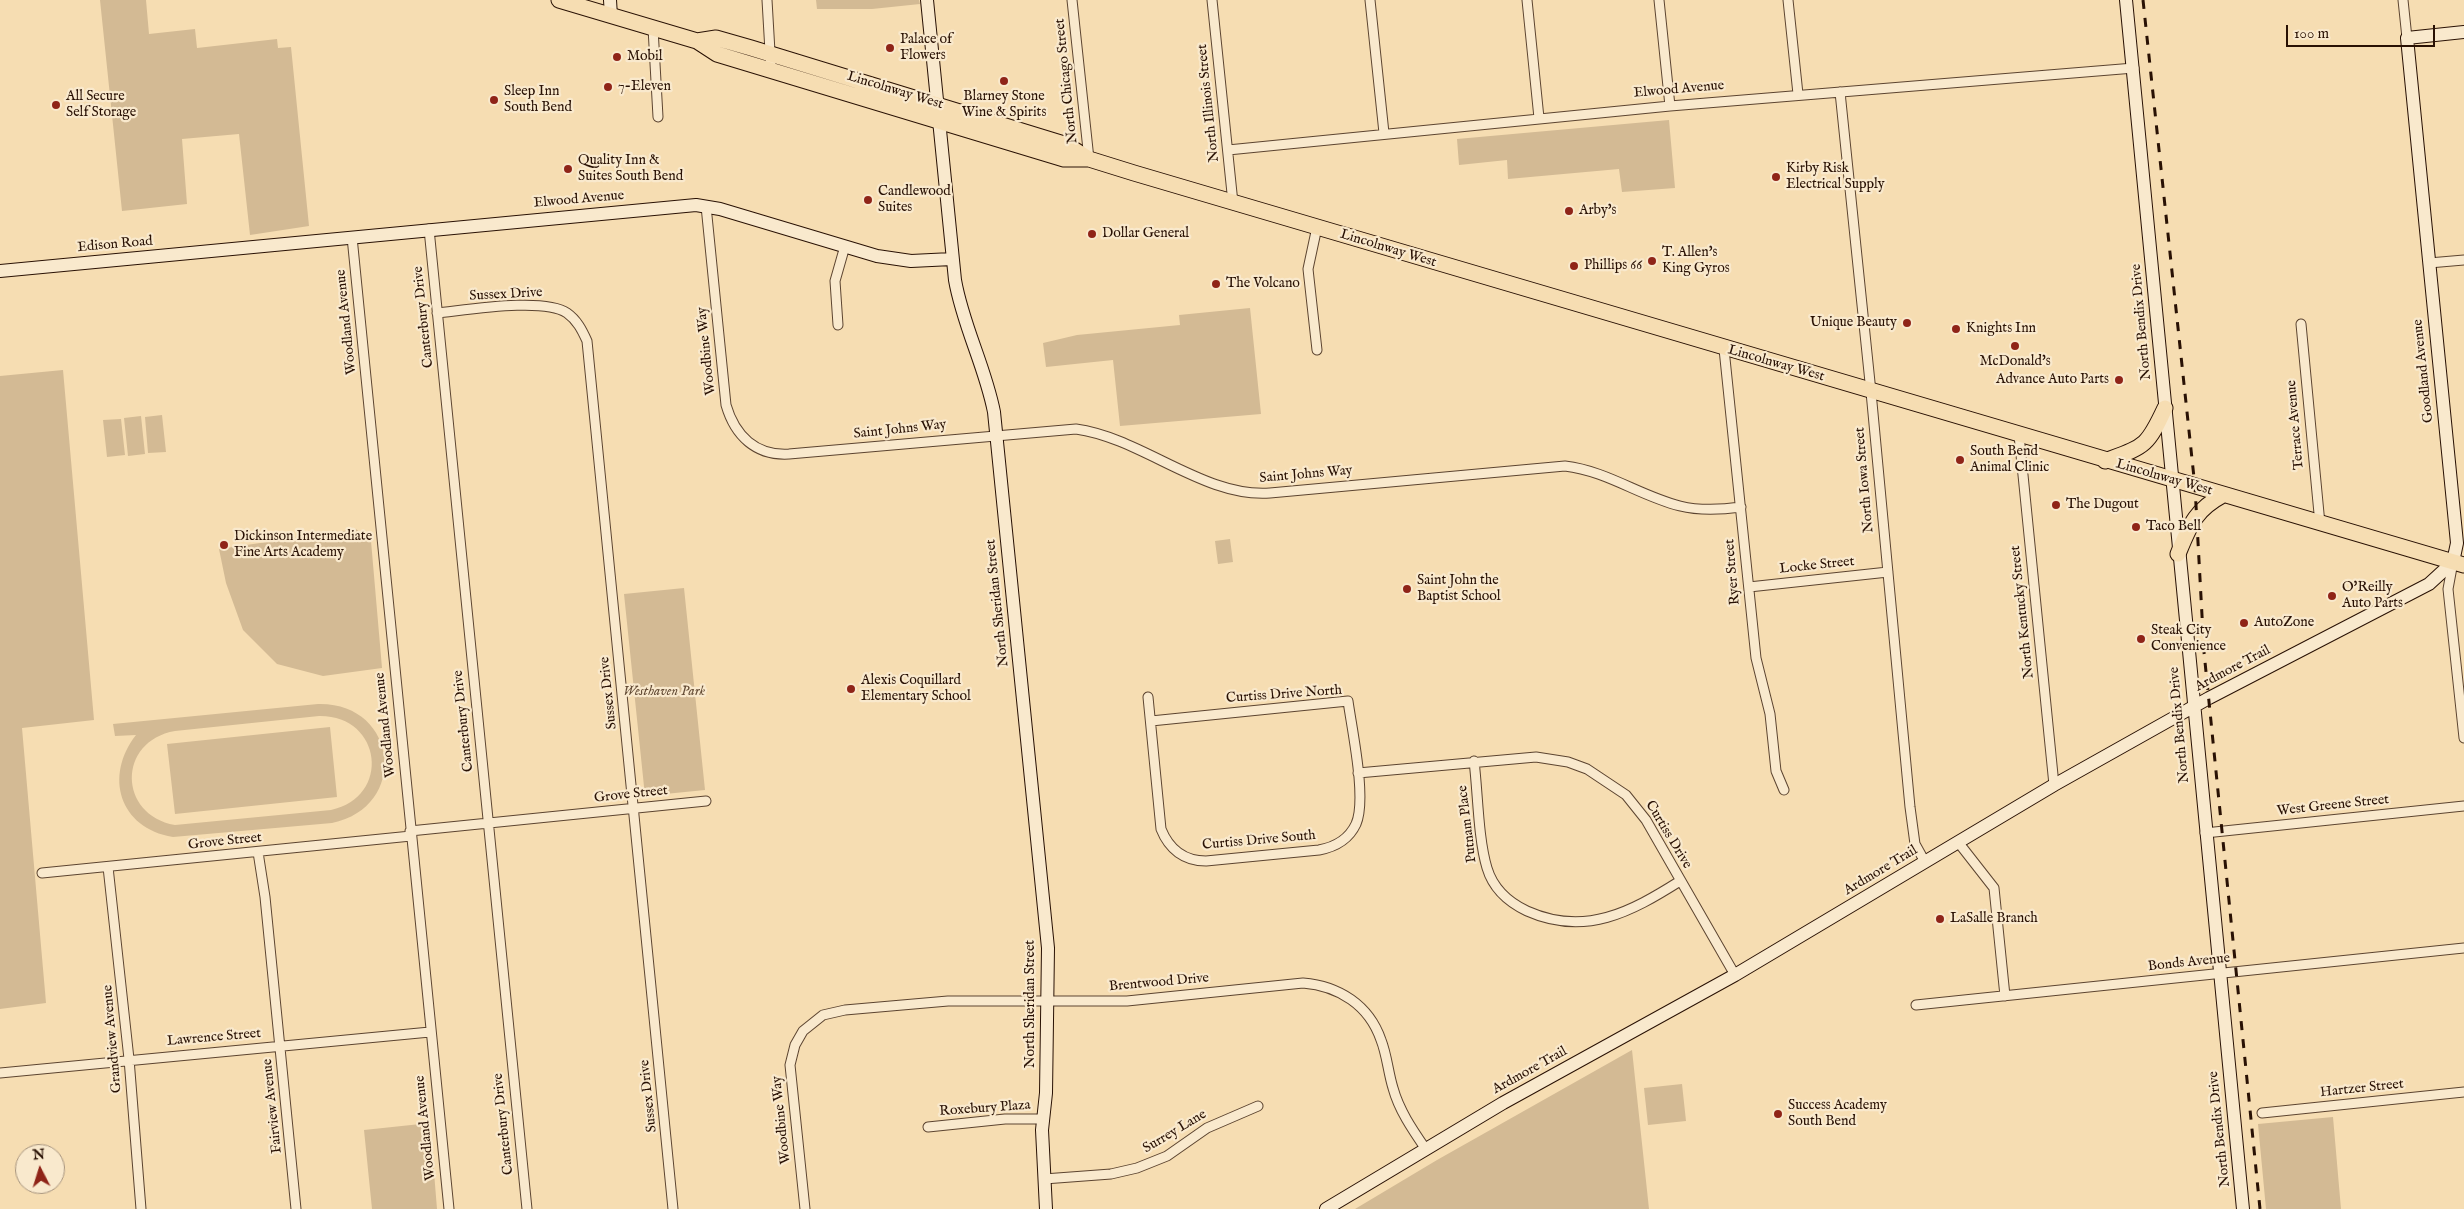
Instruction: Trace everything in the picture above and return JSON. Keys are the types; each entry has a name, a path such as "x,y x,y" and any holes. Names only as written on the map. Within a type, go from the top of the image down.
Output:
{"main road":[{"name":"Lincolnway West","path":"559,0 697,41 716,54 771,69 1064,159 1089,159"},
{"name":"Lincolnway West","path":"697,41 716,38 1066,145 1089,159 1724,349 2458,564"},
{"path":"2105,461 2144,444 2152,436 2165,408"},
{"path":"2178,554 2190,523 2206,504 2223,496"}],"street":[{"path":"610,0 611,16"},
{"path":"766,0 771,69"},
{"name":"North Sheridan Street","path":"927,0 952,259 959,303 991,394 1046,931 1048,1000 1046,1093 1043,1119 1046,1209"},
{"name":"North Chicago Street","path":"1072,0 1089,159"},
{"name":"North Illinois Street","path":"1212,0 1233,202"},
{"path":"1370,0 1384,133"},
{"path":"1527,0 1539,118"},
{"path":"1659,0 1670,106"},
{"path":"1788,0 1798,94"},
{"name":"North Bendix Drive","path":"2126,0 2242,1209"},
{"name":"Goodland Avenue","path":"2403,0 2457,543 2458,564 2448,589 2464,738"},
{"path":"653,28 658,117"},
{"path":"2406,38 2464,32"},
{"name":"Elwood Avenue","path":"1228,150 1384,133 1798,94 2134,68"},
{"name":"North Iowa Street","path":"1840,92 1915,844 1925,862"},
{"name":"Elwood Avenue","path":"233,249 647,208 706,206 894,260 952,259"},
{"name":"Woodbine Way","path":"706,206 726,405 730,417 735,427 751,444 769,453 789,454"},
{"path":"1317,227 1308,269 1317,350"},
{"name":"Canterbury Drive","path":"429,229 527,1209"},
{"name":"Woodland Avenue","path":"352,238 410,834 449,1209"},
{"path":"838,325 835,282 845,246"},
{"name":"Edison Road","path":"0,271 233,249"},
{"path":"2429,263 2464,260"},
{"name":"Sussex Drive","path":"437,313 544,305 567,313 576,321 584,335 588,348 673,1209"},
{"name":"Terrace Avenue","path":"2301,324 2320,524"},
{"name":"Ryer Street","path":"1724,349 1756,658 1770,714 1776,771 1784,790"},
{"name":"Saint Johns Way","path":"789,454 1061,428 1100,433 1218,486 1252,494 1565,466 1597,472 1679,506 1705,510 1741,508"},
{"name":"North Kentucky Street","path":"2019,436 2054,785"},
{"name":"Ardmore Trail","path":"1326,1209 1503,1103 1735,975 2054,785 2193,707 2430,584 2458,564"},
{"name":"Locke Street","path":"1749,587 1888,572"},
{"name":"Curtiss Drive South","path":"1148,697 1161,829 1170,846 1176,852 1194,860 1319,850 1336,845 1348,837 1356,824 1359,809 1358,773"},
{"name":"Curtiss Drive North","path":"1151,721 1348,701 1358,773"},
{"name":"Curtiss Drive","path":"1358,773 1474,761 1536,757 1568,762 1587,769 1626,795 1646,820 1735,975"},
{"name":"Putnam Place","path":"1474,761 1487,869 1499,890 1517,906 1554,920 1570,922 1597,920 1629,910 1680,881"},
{"name":"Grove Street","path":"42,873 258,852 410,834 488,822 706,801"},
{"name":"West Greene Street","path":"2205,833 2464,806"},
{"path":"1958,842 1994,888 2005,996"},
{"name":"Fairview Avenue","path":"258,852 265,897 281,1046 296,1209"},
{"name":"Grandview Avenue","path":"108,866 129,1059 141,1209"},
{"name":"Bonds Avenue","path":"1916,1005 2464,948"},
{"name":"Brentwood Drive","path":"803,1031 823,1015 845,1010 966,1000 1127,1001 1303,983 1331,988 1356,1002 1370,1017 1381,1040 1398,1102 1411,1128 1425,1148"},
{"name":"Woodbine Way","path":"803,1031 795,1045 790,1065 805,1209"},
{"name":"Lawrence Street","path":"0,1072 430,1032"},
{"name":"Hartzer Street","path":"2262,1113 2464,1092"},
{"name":"Surrey Lane","path":"1044,1179 1111,1174 1137,1168 1167,1156 1207,1128 1258,1106"},
{"name":"Roxebury Plaza","path":"928,1127 1005,1119 1043,1119"}],"green space":[{"path":"100,0 146,0 149,34 195,29 197,48 277,39 278,48 291,47 309,226 250,235 239,134 182,139 187,204 122,211"},
{"path":"816,0 919,0 920,4 872,9 817,9"},
{"path":"1669,120 1675,188 1622,192 1619,169 1508,179 1507,160 1459,165 1457,139"},
{"path":"1250,308 1261,414 1120,426 1113,360 1046,367 1043,343 1077,335 1180,325 1179,315"},
{"path":"63,370 94,720 22,728 46,1003 0,1009 0,376"},
{"path":"162,415 166,452 148,453 145,417"},
{"path":"141,416 145,454 128,456 124,418"},
{"path":"121,419 125,455 107,457 103,420"},
{"path":"356,529 371,541 382,668 323,676 277,664 243,630 226,583 219,549"},
{"path":"1230,539 1233,562 1218,564 1215,541"},
{"name":"Westhaven Park","path":"684,588 705,790 645,796 624,594"},
{"path":"318,704 345,708 365,720 378,737 384,757 383,778 374,797 357,813 332,823 173,837 155,832 140,823 129,812 122,798 119,783 126,751 136,735 115,736 113,724","holes":["319,716 340,719 356,728 367,742 372,758 371,774 364,790 351,802 331,810 175,825 156,818 143,808 135,794 132,778 134,762 143,748 156,738 175,731"]},
{"path":"330,727 337,797 175,814 167,744"},
{"path":"1632,1050 1649,1209 1355,1209 1437,1160"},
{"path":"1682,1084 1686,1121 1648,1125 1644,1088"},
{"path":"2333,1117 2341,1209 2266,1209 2258,1124"},
{"path":"430,1123 437,1209 372,1209 364,1130"}],"railway":[{"path":"2143,0 2195,487 2204,652 2260,1209"}],"place":[{"name":"Palace of Flowers","path":"890,48"},
{"name":"Mobil","path":"617,57"},
{"name":"Blarney Stone Wine & Spirits","path":"1004,81"},
{"name":"7-Eleven","path":"608,87"},
{"name":"Sleep Inn South Bend","path":"494,100"},
{"name":"All Secure Self Storage","path":"56,105"},
{"name":"Quality Inn & Suites South Bend","path":"568,169"},
{"name":"Kirby Risk Electrical Supply","path":"1776,177"},
{"name":"Candlewood Suites","path":"868,200"},
{"name":"Arby's","path":"1569,211"},
{"name":"Dollar General","path":"1092,234"},
{"name":"T. Allen's King Gyros","path":"1652,261"},
{"name":"Phillips 66","path":"1574,266"},
{"name":"The Volcano","path":"1216,284"},
{"name":"Unique Beauty","path":"1907,323"},
{"name":"Knights Inn","path":"1956,329"},
{"name":"McDonald's","path":"2015,346"},
{"name":"Advance Auto Parts","path":"2119,380"},
{"name":"South Bend Animal Clinic","path":"1960,460"},
{"name":"The Dugout","path":"2056,505"},
{"name":"Taco Bell","path":"2136,527"},
{"name":"Dickinson Intermediate Fine Arts Academy","path":"224,545"},
{"name":"Saint John the Baptist School","path":"1407,589"},
{"name":"O'Reilly Auto Parts","path":"2332,596"},
{"name":"AutoZone","path":"2244,623"},
{"name":"Steak City Convenience","path":"2141,639"},
{"name":"Alexis Coquillard Elementary School","path":"851,689"},
{"name":"LaSalle Branch","path":"1940,919"},
{"name":"Success Academy South Bend","path":"1778,1114"}]}
